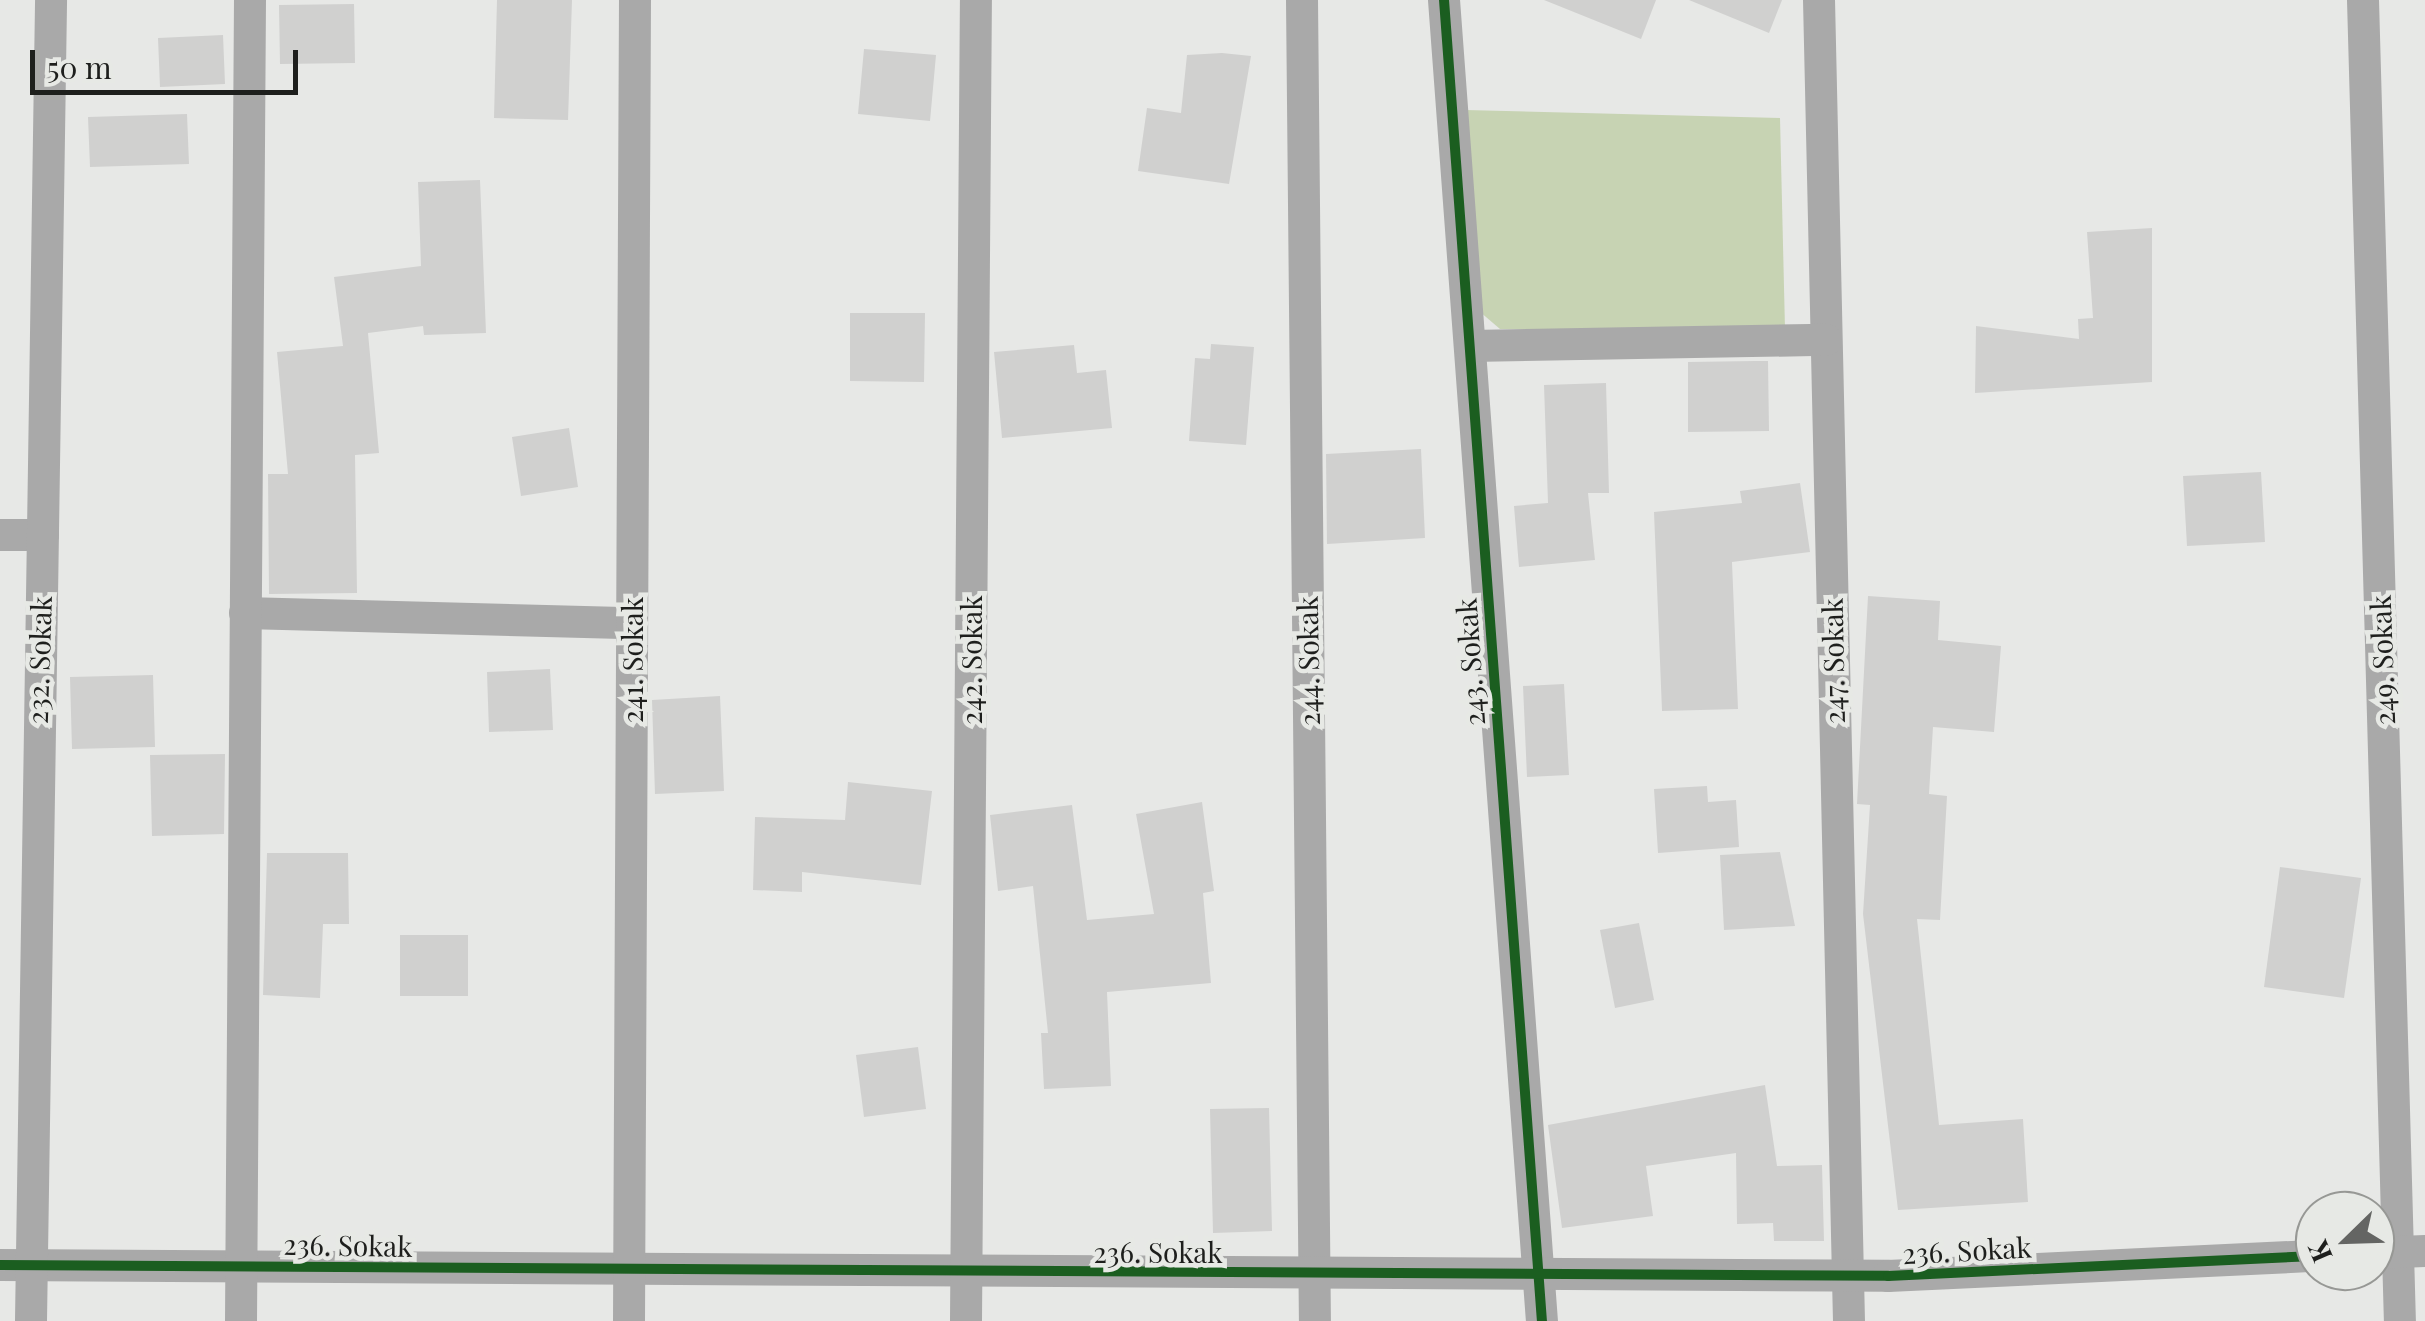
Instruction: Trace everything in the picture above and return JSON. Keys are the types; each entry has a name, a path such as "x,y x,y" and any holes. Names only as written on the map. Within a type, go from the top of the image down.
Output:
{"street":[{"name":"232. Sokak","path":"31,1321 16,1265 43,535 51,0"},
{"path":"242,1321 250,0"},
{"name":"241. Sokak","path":"629,1321 635,0"},
{"name":"242. Sokak","path":"966,1321 976,0"},
{"name":"244. Sokak","path":"1302,0 1315,1321"},
{"name":"243. Sokak","path":"1444,0 1542,1321"},
{"name":"247. Sokak","path":"1819,0 1849,1321"},
{"name":"249. Sokak","path":"2363,0 2400,1321"},
{"path":"1470,346 1826,340"},
{"path":"0,534 43,535"},
{"path":"245,613 632,623"},
{"name":"236. Sokak","path":"16,1265 966,1274 1846,1276 2295,1257"}],"green space":[{"path":"1465,110 1780,118 1785,329 1500,329 1479,311"}],"building":[{"path":"497,0 572,0 568,120 494,118"},
{"path":"1544,0 1656,0 1641,39"},
{"path":"1689,0 1782,0 1769,33"},
{"path":"354,4 355,63 280,64 279,5"},
{"path":"223,35 225,84 160,87 158,38"},
{"path":"864,49 936,55 930,121 858,114"},
{"path":"1187,55 1251,56 1229,184 1138,171 1147,108 1181,113"},
{"path":"187,114 189,164 90,167 88,117"},
{"path":"480,180 486,333 424,335 423,326 368,333 379,453 355,455 357,593 269,594 268,474 288,474 277,352 343,346 334,277 421,266 418,182"},
{"path":"2152,228 2152,382 1975,393 1976,326 2079,339 2078,319 2093,318 2087,232"},
{"path":"850,313 925,313 924,382 850,381"},
{"path":"1211,344 1254,347 1246,445 1189,441 1195,358 1210,359"},
{"path":"1074,345 1077,373 1106,370 1112,428 1002,438 994,352"},
{"path":"1768,361 1769,431 1688,432 1688,362"},
{"path":"1606,383 1609,493 1588,493 1595,560 1519,567 1514,506 1548,503 1544,385"},
{"path":"569,428 578,487 521,496 512,437"},
{"path":"1421,449 1425,538 1327,544 1326,454"},
{"path":"2261,472 2265,542 2187,546 2183,476"},
{"path":"1800,483 1810,552 1732,562 1738,709 1662,711 1654,512 1742,503 1740,491"},
{"path":"1868,596 1940,601 1938,640 2001,646 1994,732 1933,727 1929,794 1947,796 1940,920 1917,919 1939,1125 2023,1119 2028,1202 1898,1210 1863,914 1870,805 1857,804"},
{"path":"550,669 553,730 489,732 487,672"},
{"path":"153,675 155,747 72,749 70,677"},
{"path":"1564,684 1569,775 1527,777 1523,686"},
{"path":"720,696 724,791 655,794 652,700"},
{"path":"225,754 224,834 152,836 150,755"},
{"path":"848,782 932,791 921,885 802,872 802,892 753,890 755,817 845,820"},
{"path":"1707,786 1708,802 1736,800 1739,847 1658,853 1654,789"},
{"path":"1202,802 1214,891 1203,893 1211,983 1107,992 1111,1086 1044,1089 1041,1033 1048,1033 1033,886 998,891 990,815 1072,805 1087,920 1154,914 1136,814"},
{"path":"1780,852 1795,926 1724,930 1720,855"},
{"path":"267,853 348,853 349,924 323,924 320,998 263,995"},
{"path":"2280,867 2361,878 2344,998 2264,987"},
{"path":"1639,923 1654,1000 1615,1008 1600,930"},
{"path":"400,935 468,935 468,996 400,996"},
{"path":"918,1047 926,1109 864,1117 856,1055"},
{"path":"1765,1085 1777,1166 1822,1165 1824,1241 1774,1241 1773,1223 1737,1224 1736,1153 1646,1166 1653,1216 1562,1228 1548,1125"},
{"path":"1269,1108 1272,1231 1213,1233 1210,1109"}],"cycle path":[{"path":"1444,0 1542,1321"},
{"path":"0,1265 1888,1276 2295,1257"}]}
